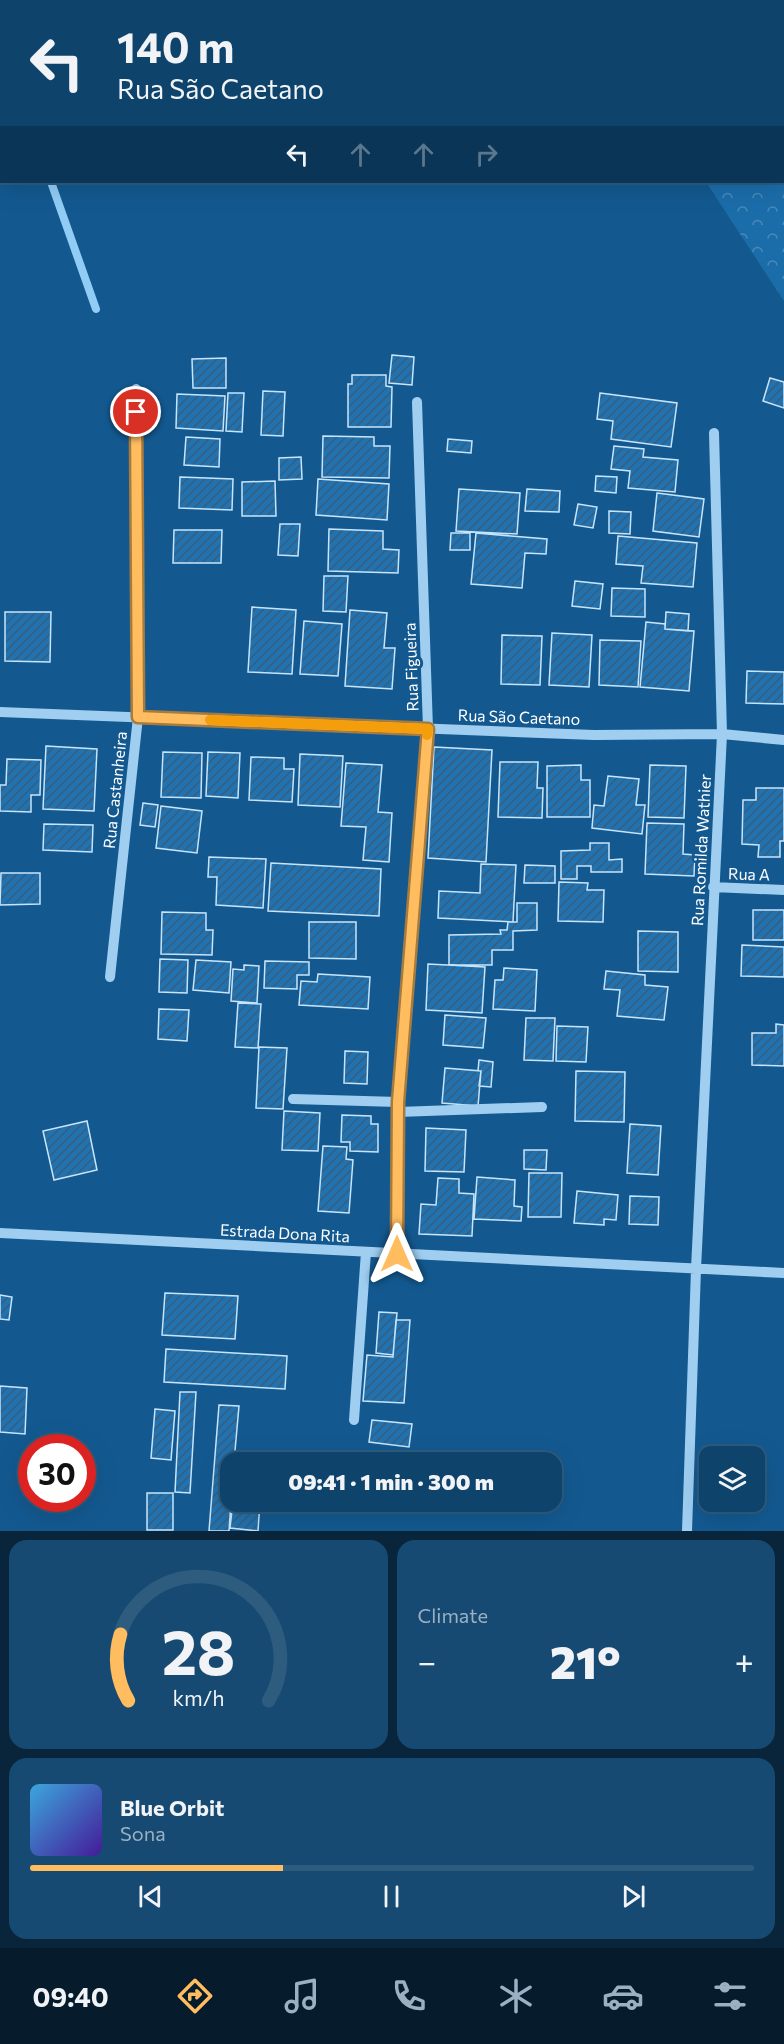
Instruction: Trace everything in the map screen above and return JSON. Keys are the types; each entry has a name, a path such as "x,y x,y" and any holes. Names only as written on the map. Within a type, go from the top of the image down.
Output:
{"street":[{"name":"Rua Castanheira","path":"110,977 138,717 136,389"},
{"name":"Rua Figueira","path":"397,1254 398,1107 428,729 417,402"},
{"name":"Rua Romilda Wathier","path":"687,1531 696,1269 722,734 714,433"},
{"name":"Rua São Caetano","path":"0,712 594,735 722,734 784,740"},
{"name":"Rua A","path":"713,887 784,890"},
{"path":"293,1099 398,1107 542,1107"},
{"name":"Estrada Dona Rita","path":"0,1233 784,1273"},
{"path":"354,1420 366,1252"}],"green space":[{"path":"707,183 784,183 784,301"}],"building":[{"path":"392,355 414,357 412,385 389,383"},
{"path":"226,358 226,388 193,388 192,359"},
{"path":"352,375 386,375 386,386 392,387 391,427 348,427 348,384 352,384"},
{"path":"770,378 784,382 784,408 763,401"},
{"path":"263,391 285,392 283,436 261,435"},
{"path":"228,393 244,393 242,432 226,431"},
{"path":"600,393 677,403 671,447 611,439 613,421 597,419"},
{"path":"177,394 225,396 223,431 176,428"},
{"path":"323,436 374,437 374,446 390,446 389,478 322,477"},
{"path":"186,437 220,439 219,467 184,465"},
{"path":"448,439 472,441 471,453 447,451"},
{"path":"614,446 644,449 643,457 678,460 675,492 628,488 630,471 611,469"},
{"path":"301,457 302,479 279,480 279,458"},
{"path":"596,476 617,477 616,493 595,491"},
{"path":"180,477 233,479 232,510 179,508"},
{"path":"318,479 389,484 387,520 316,515"},
{"path":"275,481 276,516 242,516 242,482"},
{"path":"459,489 520,493 517,534 456,531"},
{"path":"527,489 560,491 559,512 525,511"},
{"path":"657,493 704,499 699,537 653,531"},
{"path":"578,504 597,507 593,528 574,525"},
{"path":"609,511 631,512 630,534 609,533"},
{"path":"280,524 300,524 298,556 278,555"},
{"path":"329,529 383,531 383,549 399,550 398,573 328,571"},
{"path":"174,530 222,530 221,563 173,563"},
{"path":"451,533 470,533 470,550 450,550"},
{"path":"476,533 547,539 546,554 525,553 522,588 471,584"},
{"path":"618,536 697,543 693,587 641,583 643,566 616,564"},
{"path":"324,576 348,576 346,612 323,611"},
{"path":"575,581 603,584 600,609 572,606"},
{"path":"612,588 645,589 645,617 611,616"},
{"path":"252,607 296,610 292,674 248,672"},
{"path":"350,610 387,613 384,648 395,648 392,689 345,686"},
{"path":"5,612 51,612 50,662 5,661"},
{"path":"666,612 689,614 688,631 665,629"},
{"path":"304,621 342,624 338,676 300,674"},
{"path":"646,622 665,624 665,629 694,631 689,691 640,687"},
{"path":"552,633 592,635 589,687 549,685"},
{"path":"502,635 542,636 540,685 501,684"},
{"path":"600,640 641,641 638,687 599,685"},
{"path":"747,671 784,672 784,704 746,703"},
{"path":"46,746 97,749 94,811 43,809"},
{"path":"434,747 492,750 486,862 428,858"},
{"path":"163,752 202,753 201,798 161,797"},
{"path":"208,752 240,753 238,798 206,796"},
{"path":"300,754 343,756 340,807 298,805"},
{"path":"251,757 284,758 284,769 294,769 292,802 249,800"},
{"path":"7,759 41,760 40,795 31,795 31,812 0,811 0,785 6,785"},
{"path":"500,762 538,762 537,788 543,788 542,818 498,817"},
{"path":"346,763 382,765 378,812 392,813 389,862 363,860 366,827 341,826"},
{"path":"581,765 581,780 590,780 590,817 547,817 547,766"},
{"path":"650,765 686,766 684,818 648,817"},
{"path":"608,776 639,779 636,805 645,805 642,834 592,828 594,805 604,806"},
{"path":"756,788 784,788 784,841 780,841 780,857 758,857 759,845 742,844 743,800 756,800"},
{"path":"143,803 158,805 155,827 140,825"},
{"path":"161,806 202,811 197,853 156,848"},
{"path":"647,823 684,824 683,854 695,855 694,876 645,874"},
{"path":"44,824 93,825 92,852 43,850"},
{"path":"590,843 609,843 609,860 622,859 622,872 591,872 591,866 577,866 577,879 561,879 561,851 590,850"},
{"path":"209,857 266,859 263,908 216,905 217,877 208,877"},
{"path":"271,863 381,869 379,916 268,911"},
{"path":"481,864 516,865 513,922 438,918 439,891 480,893"},
{"path":"525,865 555,866 555,883 524,883"},
{"path":"1,873 40,873 40,904 0,905"},
{"path":"559,882 588,883 587,890 604,890 603,922 558,921"},
{"path":"517,903 537,903 537,930 513,931 513,950 492,950 492,965 449,965 449,935 501,934 500,930 507,930 508,922 517,922"},
{"path":"753,910 784,910 784,940 753,940"},
{"path":"162,912 206,913 206,930 213,930 212,955 161,954"},
{"path":"309,922 356,922 356,959 309,958"},
{"path":"638,931 678,932 678,972 638,971"},
{"path":"742,945 784,947 784,977 741,976"},
{"path":"160,959 188,960 187,993 159,992"},
{"path":"196,960 231,962 229,993 193,990"},
{"path":"265,961 309,962 309,975 297,975 297,989 264,988"},
{"path":"428,964 485,967 482,1013 426,1010"},
{"path":"244,965 259,966 257,1003 231,1001 233,969 244,970"},
{"path":"504,968 537,970 535,1011 493,1009 495,980 503,980"},
{"path":"606,971 645,975 645,985 668,987 664,1020 617,1016 620,990 604,989"},
{"path":"318,974 370,977 368,1009 299,1005 301,981 317,982"},
{"path":"238,1003 261,1004 258,1048 235,1047"},
{"path":"159,1009 189,1010 187,1041 158,1039"},
{"path":"445,1015 486,1018 483,1048 443,1045"},
{"path":"526,1018 555,1018 553,1061 524,1060"},
{"path":"776,1024 784,1025 784,1066 752,1065 752,1033 776,1033"},
{"path":"557,1026 588,1027 586,1062 556,1061"},
{"path":"259,1047 287,1048 283,1109 256,1108"},
{"path":"345,1051 368,1052 367,1084 344,1083"},
{"path":"479,1060 493,1062 491,1087 479,1086 481,1071 478,1071"},
{"path":"445,1068 481,1071 478,1106 442,1103"},
{"path":"576,1071 625,1072 624,1122 575,1121"},
{"path":"284,1111 320,1113 318,1151 282,1150"},
{"path":"342,1115 371,1116 371,1124 378,1124 378,1152 350,1151 350,1142 341,1142"},
{"path":"87,1121 97,1170 54,1180 43,1131"},
{"path":"630,1124 661,1126 658,1175 627,1173"},
{"path":"426,1128 466,1130 464,1172 425,1171"},
{"path":"323,1146 347,1147 346,1159 353,1160 349,1213 318,1211"},
{"path":"524,1150 547,1150 546,1170 524,1169"},
{"path":"529,1173 562,1173 561,1217 528,1217"},
{"path":"477,1177 515,1180 514,1206 522,1207 521,1221 474,1219"},
{"path":"438,1178 459,1179 459,1193 474,1194 472,1236 419,1234 421,1204 436,1205"},
{"path":"577,1191 618,1195 616,1220 604,1219 604,1225 574,1223"},
{"path":"630,1196 659,1197 658,1225 629,1224"},
{"path":"165,1293 238,1296 235,1339 162,1335"},
{"path":"0,1295 12,1297 9,1320 0,1319"},
{"path":"379,1312 397,1313 393,1355 376,1353"},
{"path":"396,1320 410,1320 404,1403 363,1401 367,1355 393,1357"},
{"path":"166,1349 287,1356 285,1389 164,1382"},
{"path":"0,1386 27,1388 25,1434 0,1432"},
{"path":"180,1392 196,1392 190,1493 175,1492"},
{"path":"219,1405 239,1406 235,1452 220,1452 220,1512 230,1512 229,1531 209,1531"},
{"path":"155,1409 175,1411 171,1460 151,1458"},
{"path":"372,1420 412,1424 409,1447 369,1442"},
{"path":"147,1493 173,1493 173,1530 147,1530"},
{"path":"232,1512 259,1512 258,1531 230,1528"}],"waterway":[{"path":"51,183 96,309"}],"slow traffic":[{"path":"210,720 428,729 427,735"}],"route":[{"path":"136,412 138,717 428,729 398,1102 397,1254"}]}
